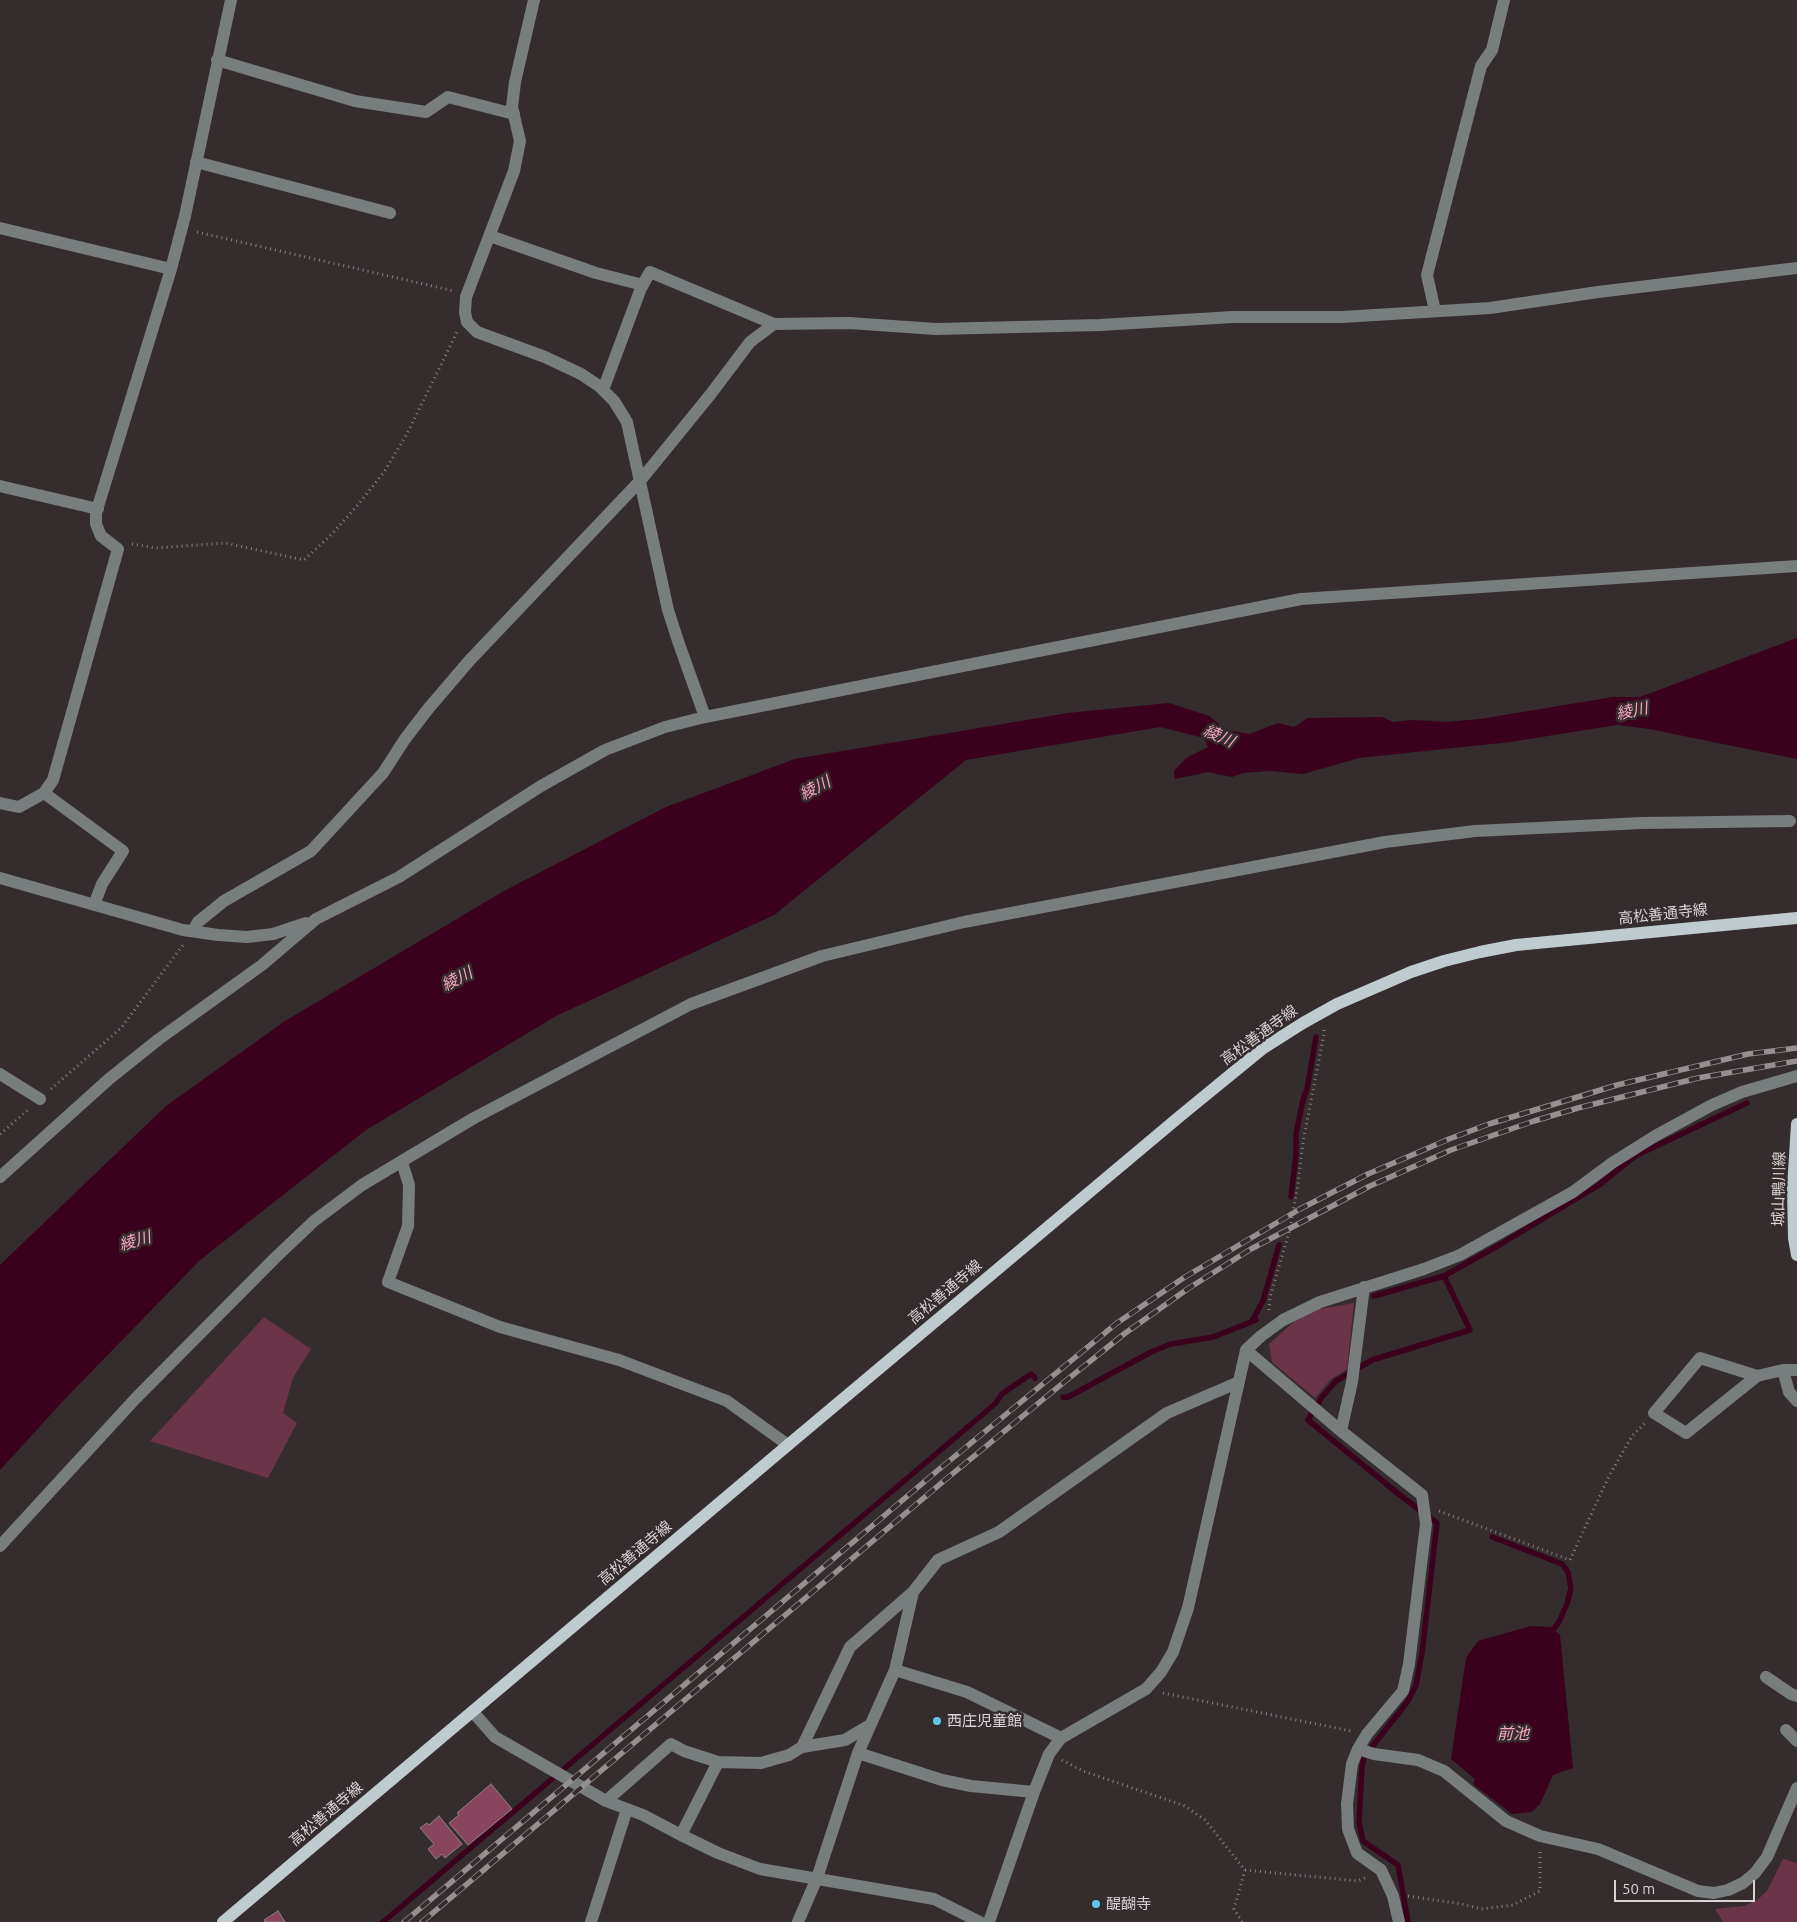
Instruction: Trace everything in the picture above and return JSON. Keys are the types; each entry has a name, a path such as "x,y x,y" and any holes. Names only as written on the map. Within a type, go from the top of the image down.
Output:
{"main road":[{"name":"高松善通寺線","path":"223,1922 788,1445 1262,1050 1323,1011 1411,972 1444,960 1480,952 1578,939 1797,918"},
{"name":"城山鴨川線","path":"1797,1124 1794,1238 1797,1255"}],"street":[{"path":"0,803 19,808 44,793 53,780 118,549 101,536 96,524 98,509 182,228 230,0"},
{"path":"534,0 515,82 512,107 520,141 514,171 468,294 465,312 467,322 477,332 545,357 582,374 614,401 626,422 668,610 705,717"},
{"path":"1435,311 1427,275 1481,66 1492,50 1504,0"},
{"path":"217,60 355,101 426,112 448,97 514,114"},
{"path":"196,162 390,213"},
{"path":"0,228 171,269"},
{"path":"490,236 596,274 643,285"},
{"path":"603,390 643,285 650,272 774,324 849,323 936,329 1100,325 1233,317 1342,317 1490,308 1608,291 1797,268"},
{"path":"192,931 198,922 224,901 311,851 383,773 405,739 428,709 469,661 640,480 710,395 750,342 774,324"},
{"path":"0,486 98,509"},
{"path":"0,878 192,931 218,935 247,936 273,934 316,919 399,877 541,786 605,750 665,727 705,717 1301,599 1797,566"},
{"path":"44,793 123,851 102,884 94,905"},
{"path":"0,1546 136,1398 275,1258 322,1215 362,1185 474,1118 691,1004 822,956 964,922 1385,842 1475,832 1642,823 1790,821"},
{"path":"0,1177 109,1079 159,1038 262,965 316,919"},
{"path":"0,1074 40,1100"},
{"path":"990,1922 1034,1792 1049,1754 1061,1738 1146,1689 1161,1672 1173,1652 1188,1608 1246,1350 1283,1320 1320,1302 1424,1270 1460,1255 1573,1192 1612,1163 1655,1136 1742,1092 1797,1076"},
{"path":"402,1162 409,1185 408,1226 388,1282 500,1327 619,1360 727,1401 788,1445"},
{"path":"1341,1431 1352,1382 1364,1287"},
{"path":"1246,1350 1341,1431 1422,1495 1426,1524 1410,1664 1402,1691 1366,1734 1365,1751 1352,1764 1347,1804 1348,1830 1357,1853 1381,1870 1393,1896 1399,1922"},
{"path":"1757,1376 1700,1358 1654,1414 1686,1433 1757,1376 1783,1370 1797,1370"},
{"path":"1783,1370 1789,1392 1797,1401"},
{"path":"802,1747 850,1647 913,1592 938,1560 999,1532 1167,1413 1239,1382"},
{"path":"798,1922 817,1878 858,1753 895,1670 913,1592"},
{"path":"895,1670 967,1692 1061,1738"},
{"path":"1766,1677 1797,1696"},
{"path":"473,1712 495,1737 606,1800 643,1815 681,1836 760,1869 934,1899 980,1922"},
{"path":"606,1800 671,1744 684,1751 718,1762 761,1763 789,1755 802,1747 845,1740 870,1725"},
{"path":"1786,1730 1797,1741"},
{"path":"1365,1751 1418,1760 1444,1771 1506,1821 1540,1836 1598,1849 1698,1891 1714,1893 1743,1884 1755,1873 1767,1857 1797,1788"},
{"path":"858,1753 942,1780 971,1786 1034,1792"},
{"path":"681,1836 718,1762"},
{"path":"591,1922 627,1809"}],"path":[{"path":"182,228 468,294"},
{"path":"118,549 130,544 156,548 225,543 304,560 330,536 384,472 407,434 457,331 467,322"},
{"path":"0,1134 122,1028 192,931"},
{"path":"1268,1331 1270,1297 1288,1236 1298,1184 1304,1133 1324,1034 1323,1011"},
{"path":"1422,1495 1437,1510 1570,1560 1609,1476 1632,1436 1654,1414"},
{"path":"1146,1689 1366,1734"},
{"path":"1049,1754 1084,1771 1185,1806 1205,1820 1245,1870 1358,1881 1381,1870"},
{"path":"1410,1896 1481,1909 1513,1905 1540,1891 1540,1836"},
{"path":"1242,1922 1234,1909 1245,1870"}],"shaded area":[{"path":"1354,1303 1347,1369 1330,1380 1315,1398 1272,1362 1269,1344 1296,1320 1314,1310"},
{"path":"264,1317 311,1349 293,1378 283,1413 297,1423 268,1478 150,1441"},
{"path":"1783,1859 1797,1863 1797,1922 1723,1922 1715,1909 1744,1906 1757,1900 1767,1891"}],"water":[{"name":"綾川","path":"1797,638 1797,759 1649,729 1617,725 1510,742 1359,758 1303,774 1270,771 1243,773 1232,777 1208,772 1175,779 1174,771 1186,758 1208,747 1204,738 1160,727 966,760 774,915 556,1016 366,1130 200,1260 63,1401 0,1470 0,1265 166,1106 285,1021 504,891 666,807 795,759 1068,713 1169,703 1209,716 1226,730 1249,734 1278,723 1294,727 1308,718 1382,717 1393,722 1413,720 1446,722 1480,719 1613,697 1640,697"},
{"name":"前池","path":"1531,1626 1551,1627 1560,1635 1573,1768 1553,1775 1540,1804 1532,1812 1512,1814 1473,1784 1475,1779 1451,1759 1466,1658 1478,1641"}],"building":[{"path":"491,1784 512,1809 468,1845 449,1823 459,1815 457,1813"},
{"path":"439,1816 462,1844 445,1858 442,1854 436,1859 428,1849 434,1844 420,1828 427,1823 429,1825"},
{"path":"278,1911 285,1922 265,1922 264,1920"}],"waterway":[{"path":"1291,1197 1296,1155 1296,1134 1307,1089 1316,1037"},
{"path":"1374,1296 1444,1276 1599,1185 1635,1156 1747,1103"},
{"path":"1252,1321 1263,1301 1279,1245"},
{"path":"1408,1922 1398,1865 1363,1841 1359,1823 1362,1767 1364,1757 1408,1701 1416,1685 1422,1653 1437,1523 1308,1420 1322,1397 1336,1381 1372,1360 1470,1330 1444,1276"},
{"path":"1063,1397 1068,1397 1151,1352 1171,1344 1213,1337 1256,1320"},
{"path":"383,1922 995,1404 1002,1394 1031,1374 1035,1378"},
{"path":"1492,1537 1562,1564 1568,1572 1571,1588 1567,1604 1559,1622 1550,1634"}],"railway":[{"path":"404,1922 937,1471 1117,1323 1185,1277 1300,1209 1368,1174 1489,1124 1617,1085 1748,1054 1797,1048"},
{"path":"422,1922 945,1480 1063,1383 1124,1334 1189,1288 1251,1249 1370,1186 1451,1150 1534,1121 1698,1078 1797,1061"}],"place":[{"name":"西庄児童館","path":"937,1721"},
{"name":"醍醐寺","path":"1096,1904"}]}
